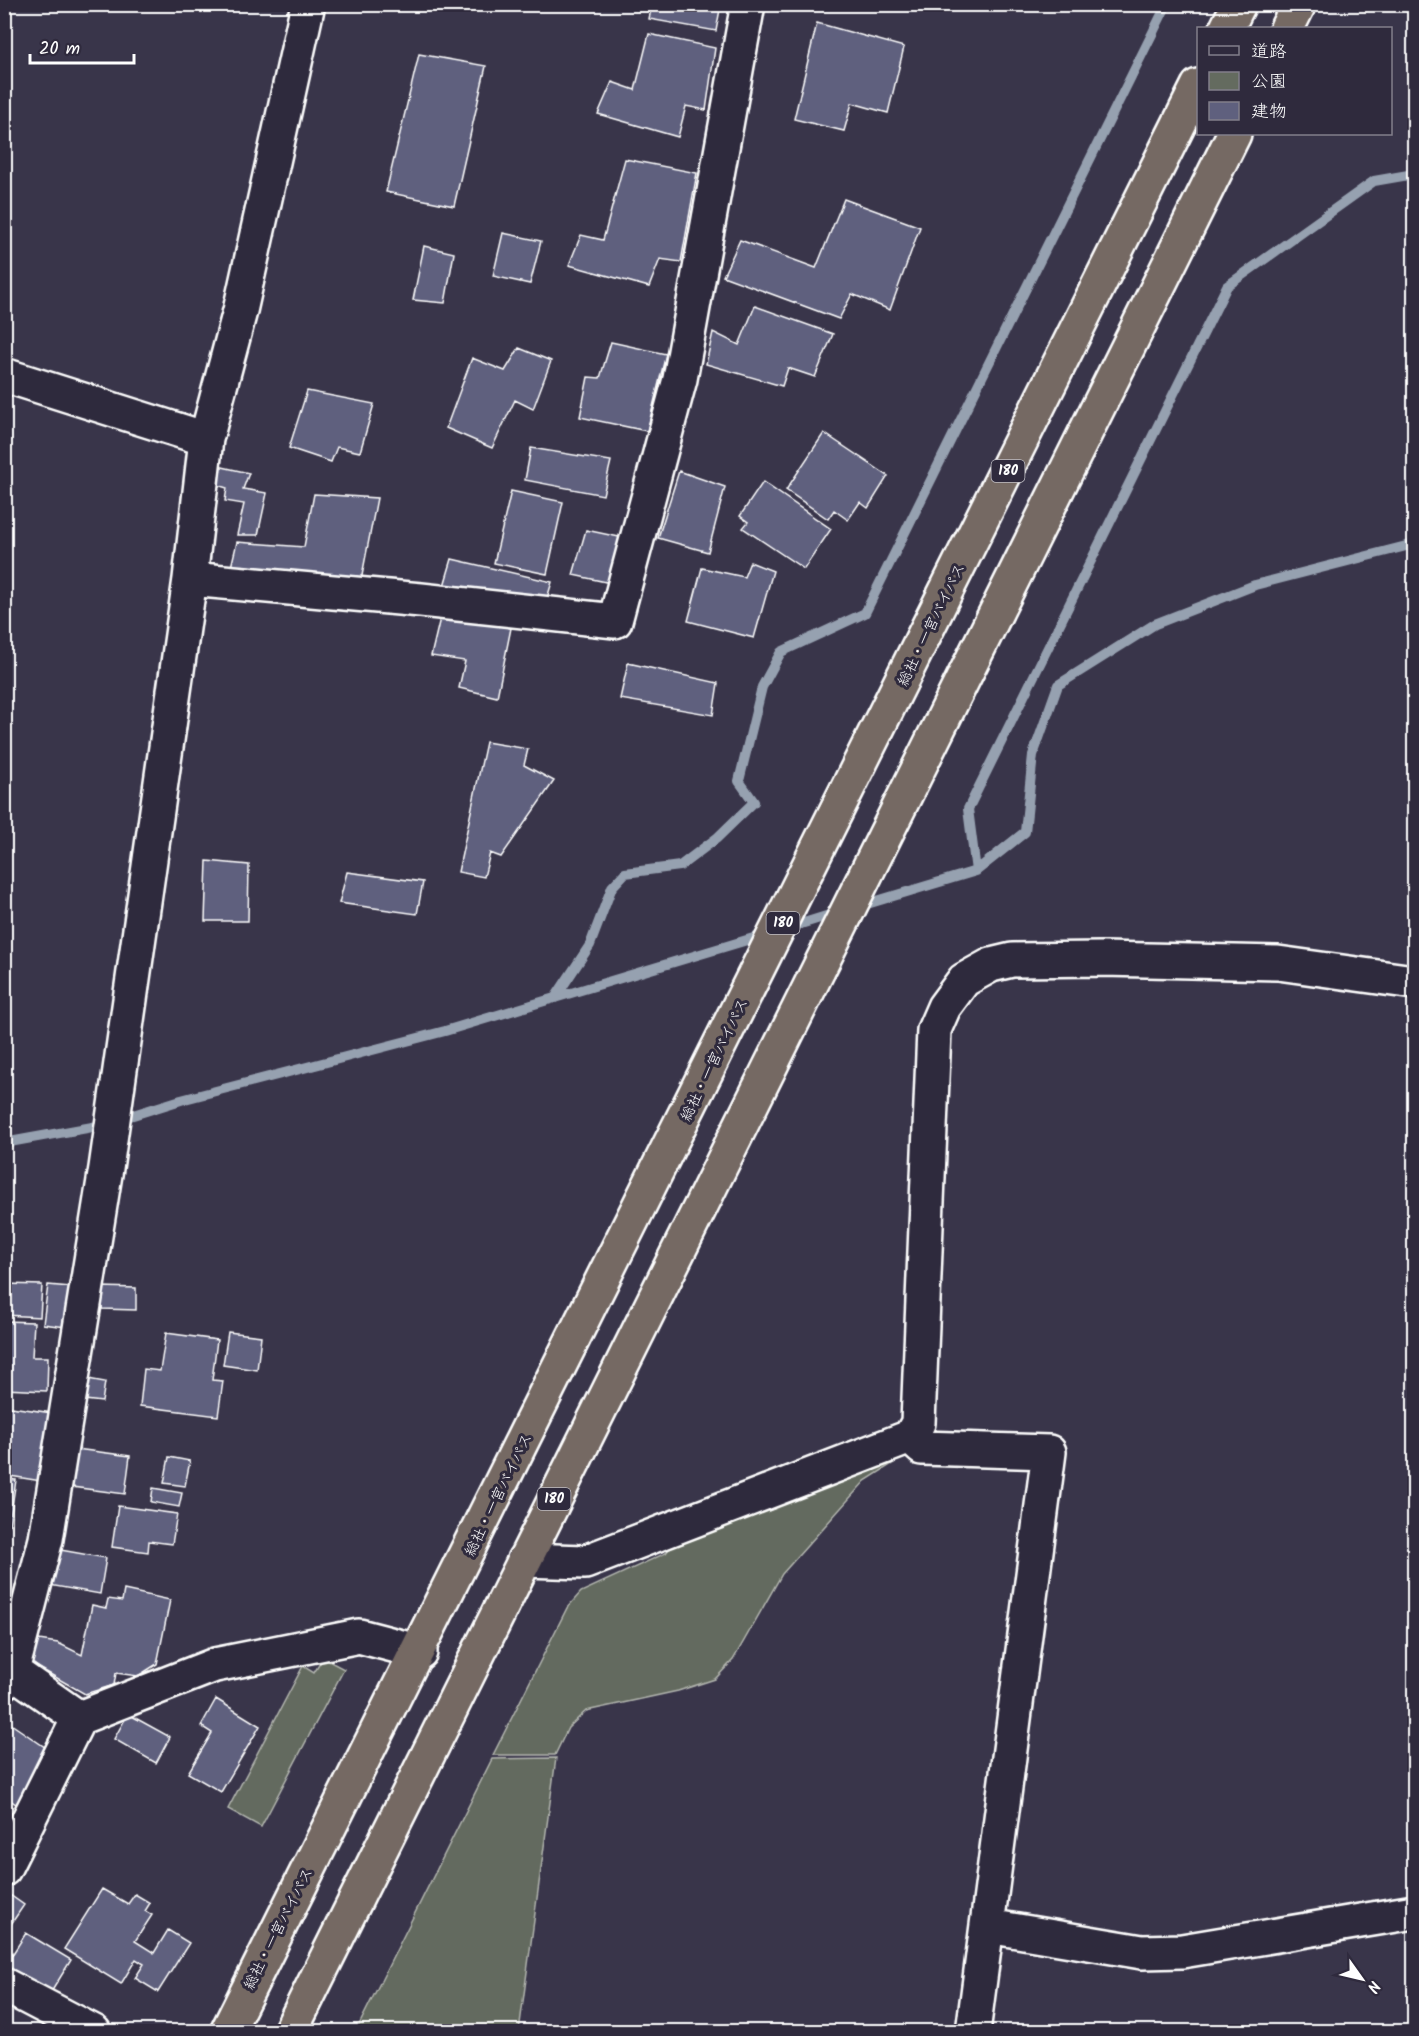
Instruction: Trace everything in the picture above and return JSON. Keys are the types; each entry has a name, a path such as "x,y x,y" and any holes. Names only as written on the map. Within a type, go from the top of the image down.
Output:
{"highway":[{"path":"1228,27 1239,4"},
{"path":"1288,27 1299,4"},
{"name":"総社・一宮バイパス","path":"227,2031 457,1579 749,990 818,856 1197,88"},
{"name":"180","path":"290,2031 1234,135"},
{"path":"457,1579 503,1601"}],"street":[{"path":"79,1718 8,1677 46,1539 106,1168 190,579 206,439 240,311 308,4"},
{"path":"190,579 615,621 680,379 748,4"},
{"path":"4,375 206,439"},
{"path":"524,1560 585,1562 910,1437 918,1423 933,1030 944,1007 964,980 991,964 1012,960 1103,958 1278,963 1414,982"},
{"path":"910,1437 922,1448 1049,1452 974,2031"},
{"path":"4,1869 79,1718 214,1665 359,1636 420,1652"},
{"path":"988,1926 1142,1952 1182,1951 1414,1912"},
{"path":"4,1985 94,2031"}],"green space":[{"path":"895,1462 865,1481 782,1574 733,1660 715,1679 678,1691 586,1711 568,1728 555,1755 493,1755 567,1608 581,1592 666,1553 672,1545 868,1465"},
{"path":"323,1658 344,1669 261,1827 228,1809 303,1666 314,1673"},
{"path":"556,1758 519,2031 356,2031 492,1759"}],"building":[{"path":"652,4 721,4 716,31 649,19"},
{"path":"817,23 904,47 888,113 852,103 844,131 794,119"},
{"path":"649,34 715,48 706,110 686,106 678,137 598,114 612,82 635,90"},
{"path":"419,54 486,66 454,206 386,192"},
{"path":"625,159 697,173 681,262 660,259 649,287 569,265 581,235 603,240"},
{"path":"844,199 920,227 890,310 852,294 839,319 723,276 740,240 816,268"},
{"path":"503,233 541,241 530,284 493,276"},
{"path":"424,246 454,253 445,303 413,300"},
{"path":"755,306 833,334 815,377 788,368 782,386 706,364 713,332 739,345"},
{"path":"611,342 666,354 647,431 580,417 588,377 600,378"},
{"path":"519,348 551,361 533,409 515,400 492,448 446,428 472,358 505,371"},
{"path":"307,391 374,404 360,452 337,447 331,462 289,448"},
{"path":"824,433 888,476 868,508 860,502 848,520 834,510 828,519 786,490"},
{"path":"531,448 611,461 603,495 525,480"},
{"path":"218,466 249,473 243,489 267,493 258,535 237,535 244,504 225,501 227,488 214,484"},
{"path":"679,471 725,487 708,552 658,538"},
{"path":"763,482 831,529 804,569 743,528 748,522 740,516"},
{"path":"511,491 563,502 547,574 494,563"},
{"path":"314,494 377,498 361,581 231,567 237,542 304,547"},
{"path":"586,530 624,538 611,583 573,575"},
{"path":"452,559 552,582 544,608 444,586"},
{"path":"750,562 773,571 754,638 688,621 702,568 744,577"},
{"path":"441,614 511,628 497,697 459,688 465,661 431,656"},
{"path":"628,663 718,683 713,715 620,699"},
{"path":"486,742 528,749 524,765 554,781 501,857 490,853 484,877 458,872"},
{"path":"207,861 249,865 248,921 205,921"},
{"path":"347,872 423,882 417,914 339,903"},
{"path":"4,1284 42,1285 40,1317 4,1315"},
{"path":"48,1285 70,1287 66,1327 43,1324"},
{"path":"102,1287 136,1288 136,1310 102,1309"},
{"path":"4,1321 34,1322 32,1357 48,1357 47,1391 4,1389"},
{"path":"228,1332 261,1336 257,1370 223,1365"},
{"path":"166,1333 217,1340 212,1380 223,1381 218,1416 140,1406 144,1369 160,1371"},
{"path":"88,1379 105,1382 102,1402 85,1400"},
{"path":"4,1406 52,1413 41,1481 4,1475"},
{"path":"76,1449 130,1456 125,1494 72,1487"},
{"path":"169,1457 190,1461 185,1486 164,1483"},
{"path":"4,1479 16,1480 9,1526 4,1526"},
{"path":"153,1488 182,1493 179,1507 151,1502"},
{"path":"118,1506 177,1514 172,1544 149,1541 148,1552 112,1547"},
{"path":"55,1549 106,1558 100,1594 49,1585"},
{"path":"124,1590 170,1600 157,1664 138,1676 116,1673 114,1685 85,1694 27,1661 39,1640 58,1643 82,1655 92,1605 106,1608 108,1599 122,1601"},
{"path":"216,1699 260,1726 221,1792 188,1773 212,1733 201,1726"},
{"path":"128,1714 170,1737 156,1763 114,1739"},
{"path":"11,1724 52,1752 16,1804 4,1796 4,1733"},
{"path":"102,1889 128,1904 135,1894 150,1903 145,1911 152,1915 135,1941 154,1953 168,1930 189,1943 158,1992 135,1978 144,1964 136,1959 121,1984 64,1949"},
{"path":"10,1895 24,1905 9,1927 4,1924 4,1904"},
{"path":"26,1933 71,1960 50,1994 5,1966"}],"waterway":[{"path":"555,998 590,945 612,887 625,873 680,866 717,838 754,802 739,781 762,687 781,652 865,613 1167,4"},
{"path":"976,871 968,809 1227,286 1374,181 1414,174"},
{"path":"857,907 976,871 1025,832 1033,755 1058,685 1155,624 1255,585 1414,544"},
{"path":"788,928 839,912"},
{"path":"4,1143 98,1126 181,1100 445,1031 770,933"}]}
